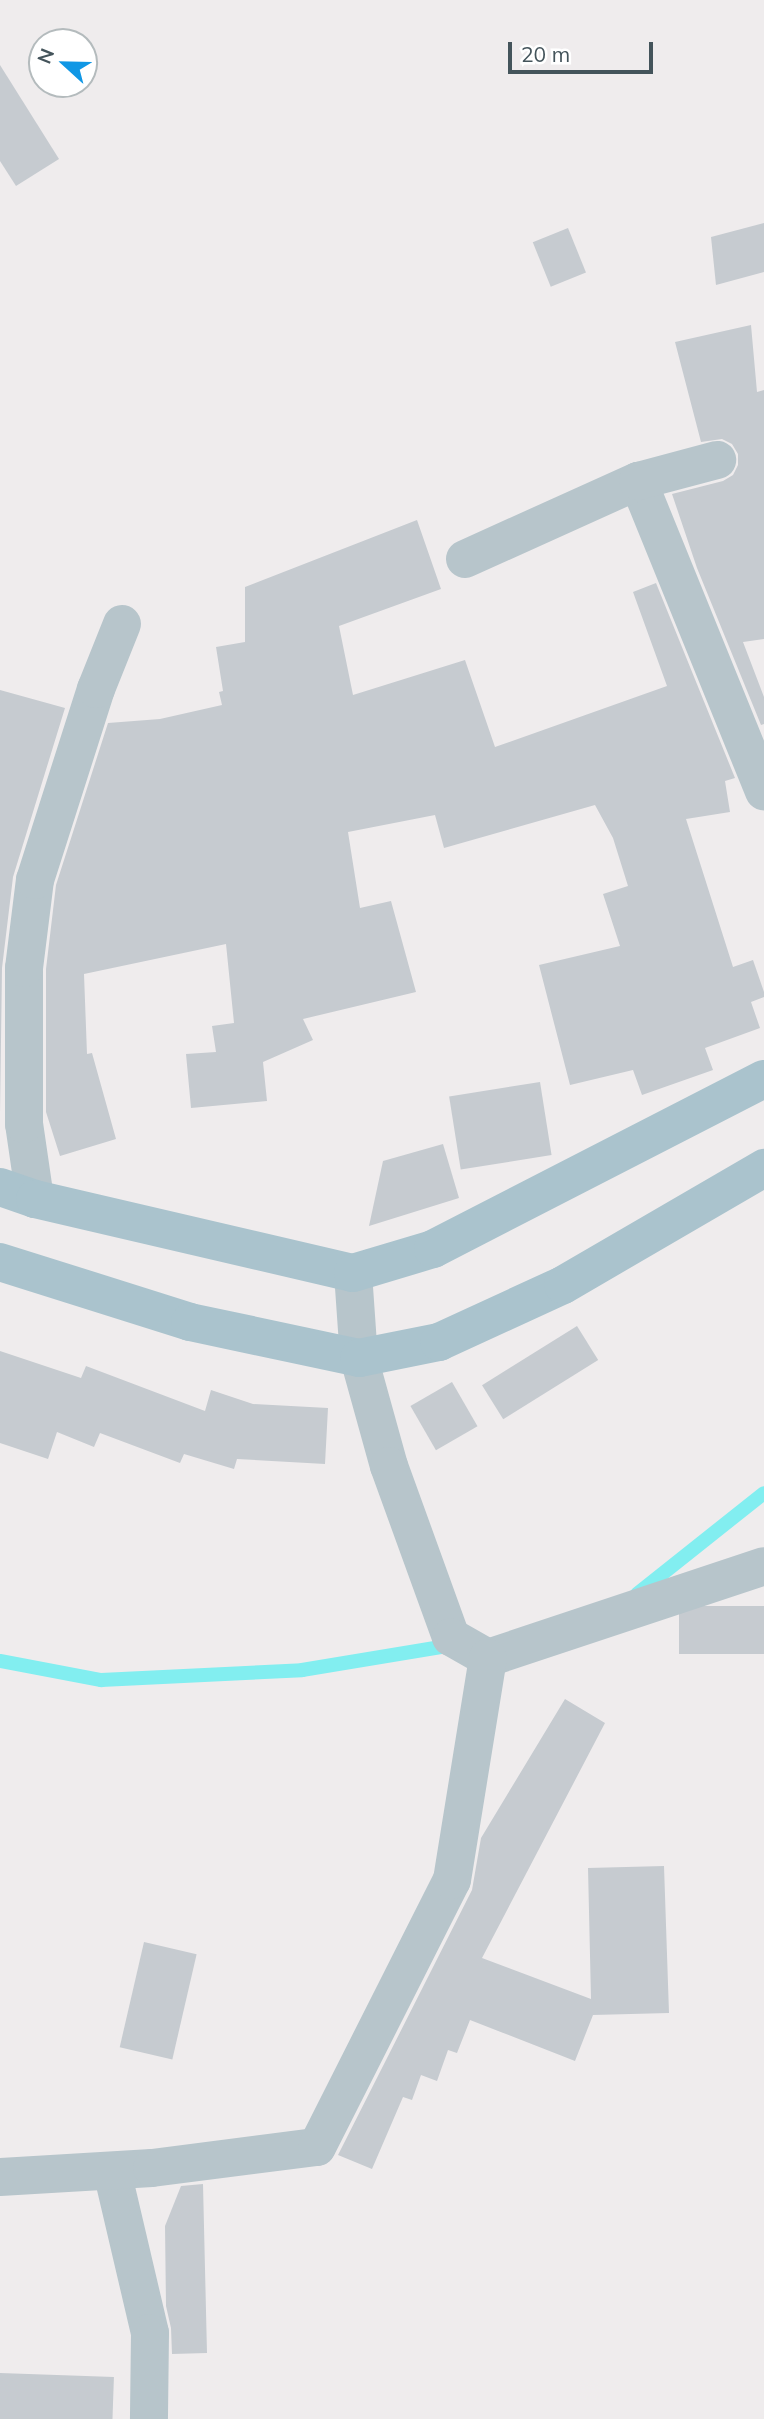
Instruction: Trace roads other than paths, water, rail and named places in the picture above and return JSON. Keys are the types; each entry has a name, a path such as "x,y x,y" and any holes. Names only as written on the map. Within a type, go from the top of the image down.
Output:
{"main road":[{"path":"17,1193 353,1273 433,1249 764,1079"},
{"path":"0,1262 190,1322 359,1358 439,1342 550,1290 764,1168"}],"street":[{"path":"465,559 638,481 717,460"},
{"path":"638,481 764,790"},
{"path":"17,1193 24,1125 24,968 35,880 96,689 122,624"},
{"path":"353,1273 359,1358 389,1466 451,1637 488,1658 764,1566"},
{"path":"0,2177 112,2171 317,2147 452,1880 488,1658"},
{"path":"112,2171 150,2333 149,2419"}],"waterway":[{"path":"637,1594 764,1493"},
{"path":"0,1661 101,1680 302,1670 453,1645"}]}
